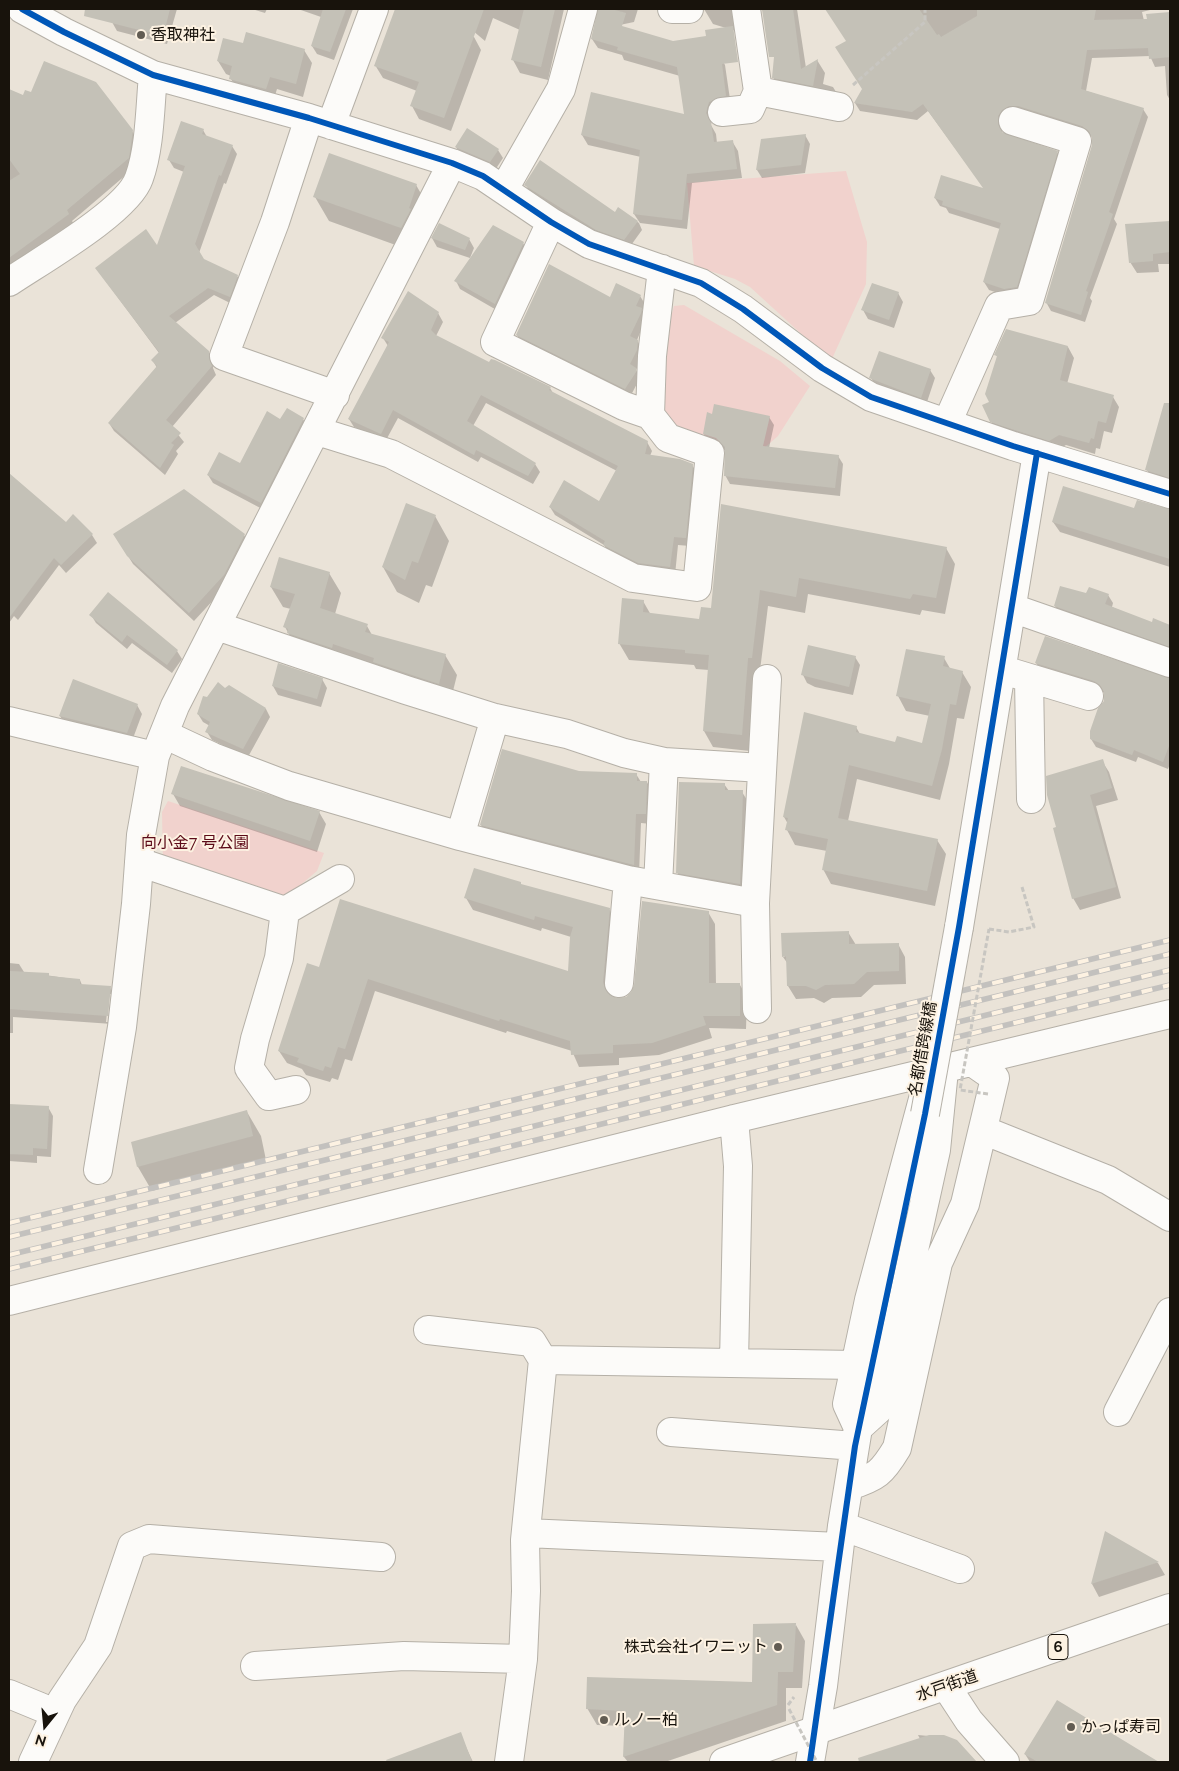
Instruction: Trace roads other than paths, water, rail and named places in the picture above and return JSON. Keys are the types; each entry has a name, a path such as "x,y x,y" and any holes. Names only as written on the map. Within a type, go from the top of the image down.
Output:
{"main road":[{"path":"22,9 64,32 153,75 320,122 452,163 483,176 551,222 588,244 701,283 743,309 822,368 871,397 1037,453 1170,494"},
{"path":"335,395 224,356 275,222 374,9"},
{"path":"504,190 562,89 583,9"},
{"path":"672,9 689,9"},
{"path":"722,112 750,110 758,91 746,9"},
{"path":"9,282 114,212 139,179 153,75"},
{"path":"758,91 839,107"},
{"path":"947,423 999,306 1029,301 1077,141 1013,121"},
{"path":"98,1170 122,1027 141,835 160,745 176,706 452,163"},
{"path":"317,431 391,454 633,578 697,587 710,453 668,438 650,415 624,406 495,342 551,222"},
{"path":"650,415 652,356 662,269"},
{"name":"名都借跨線橋","path":"810,1762 824,1678 841,1537 859,1427 925,1114 1000,683 1037,453"},
{"path":"1012,608 1170,663"},
{"path":"217,626 495,718 567,734 624,753 664,762 762,768"},
{"path":"1000,683 1029,678 1089,696"},
{"path":"1029,678 1031,799"},
{"path":"756,1009 756,903 767,679"},
{"path":"460,836 495,718"},
{"path":"9,721 160,745 213,757 289,786 460,836 628,880 756,903"},
{"path":"658,886 664,762"},
{"path":"139,862 285,910 340,879"},
{"path":"619,984 628,880"},
{"path":"285,910 279,958 255,1039 249,1068 268,1096 296,1090"},
{"path":"9,1301 734,1118 1170,1014"},
{"path":"849,1486 872,1479 887,1464 897,1448 938,1263 965,1204 995,1078 972,1062"},
{"path":"859,1427 846,1404 856,1366 869,1300 908,1159 937,1070"},
{"path":"671,1432 859,1427 879,1409 936,1150 937,1070"},
{"path":"734,1118 738,1166 734,1363"},
{"path":"983,1130 1108,1180 1170,1217"},
{"path":"1118,1412 1170,1312"},
{"path":"428,1330 532,1342 543,1360 526,1534 523,1659 509,1762"},
{"path":"543,1360 856,1366"},
{"path":"526,1534 841,1537 960,1569"},
{"path":"33,1762 55,1713 98,1646 132,1546 149,1539 381,1557"},
{"name":"水戸街道","path":"724,1762 1170,1608"},
{"path":"255,1666 404,1656 523,1659"},
{"path":"946,1686 969,1721 1005,1762"},
{"path":"9,1694 55,1713"}],"railway":[{"path":"9,1223 1170,940"},
{"path":"9,1237 1170,954"},
{"path":"9,1255 1170,970"},
{"path":"9,1269 1170,985"}],"place":[{"name":"香取神社","path":"141,35"},
{"name":"株式会社イワニット","path":"778,1647"},
{"name":"ルノー柏","path":"604,1720"},
{"name":"かっぱ寿司","path":"1071,1727"}],"park label":[{"name":"向小金7 号公園","path":"195,843"}]}
